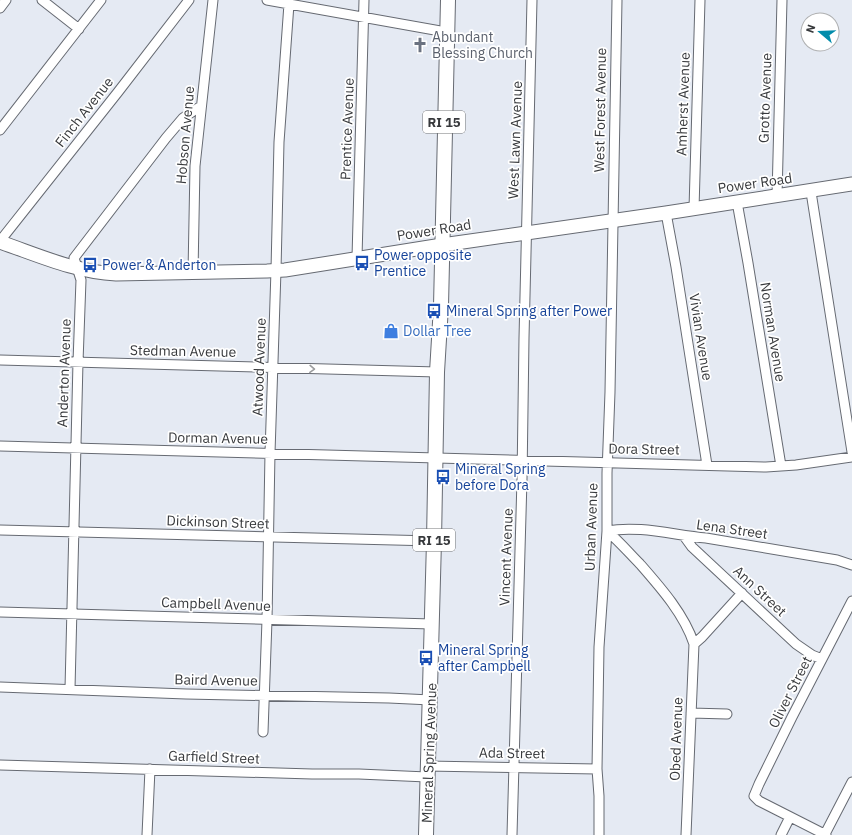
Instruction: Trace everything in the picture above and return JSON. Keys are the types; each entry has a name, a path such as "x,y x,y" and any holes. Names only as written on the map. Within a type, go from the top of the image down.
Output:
{"main road":[{"name":"Mineral Spring Avenue","path":"426,835 427,772 431,700 437,372 441,306 446,32 448,0"},
{"name":"Power Road","path":"0,242 78,269 99,273 193,273 276,270 811,192 852,184"}],"street":[{"path":"0,8 6,0"},
{"path":"42,0 79,29"},
{"path":"0,130 101,0"},
{"name":"Finch Avenue","path":"0,242 189,0"},
{"name":"Hobson Avenue","path":"193,273 195,166 213,0"},
{"path":"267,0 364,16 446,32"},
{"name":"Prentice Avenue","path":"357,258 364,0"},
{"name":"West Lawn Avenue","path":"527,233 532,0"},
{"name":"West Forest Avenue","path":"613,220 617,0"},
{"name":"Amherst Avenue","path":"694,209 700,0"},
{"name":"Grotto Avenue","path":"777,196 782,0"},
{"name":"Atwood Avenue","path":"263,732 279,142 289,4"},
{"name":"Anderton Avenue","path":"70,689 78,362 82,280 74,258 78,250 166,138 183,118 201,106"},
{"path":"811,192 852,452"},
{"name":"Norman Avenue","path":"737,202 781,466"},
{"name":"Vivian Avenue","path":"666,213 707,465"},
{"name":"Urban Avenue","path":"599,835 597,768 599,647 606,531 611,369 613,220"},
{"name":"Vincent Avenue","path":"512,835 527,233"},
{"name":"Stedman Avenue","path":"0,360 437,372"},
{"name":"Dorman Avenue","path":"0,446 436,458"},
{"name":"Dora Street","path":"436,458 781,466 852,457"},
{"name":"Lena Street","path":"606,531 621,528 671,533 771,548 837,560 852,565"},
{"name":"Dickinson Street","path":"0,530 434,541"},
{"name":"Obed Avenue","path":"606,531 617,540 667,596 683,619 694,644 686,835"},
{"name":"Ann Street","path":"684,536 692,547 796,644 822,660"},
{"path":"694,644 742,593"},
{"name":"Oliver Street","path":"790,817 759,801 754,796 788,724 852,601"},
{"name":"Campbell Avenue","path":"0,612 432,624"},
{"name":"Baird Avenue","path":"0,687 381,697 431,700"},
{"path":"691,713 727,714"},
{"name":"Garfield Street","path":"0,765 312,774 427,772"},
{"name":"Ada Street","path":"427,772 514,767 597,768"},
{"path":"147,835 150,769"},
{"path":"781,835 790,817 825,835 852,782"}],"place":[{"name":"Abundant Blessing Church","path":"420,45"},
{"name":"Power opposite Prentice","path":"362,263"},
{"name":"Power & Anderton","path":"90,265"},
{"name":"Mineral Spring after Power","path":"434,311"},
{"name":"Dollar Tree","path":"391,331"},
{"name":"Mineral Spring before Dora","path":"443,477"},
{"name":"Mineral Spring after Campbell","path":"426,658"}]}
